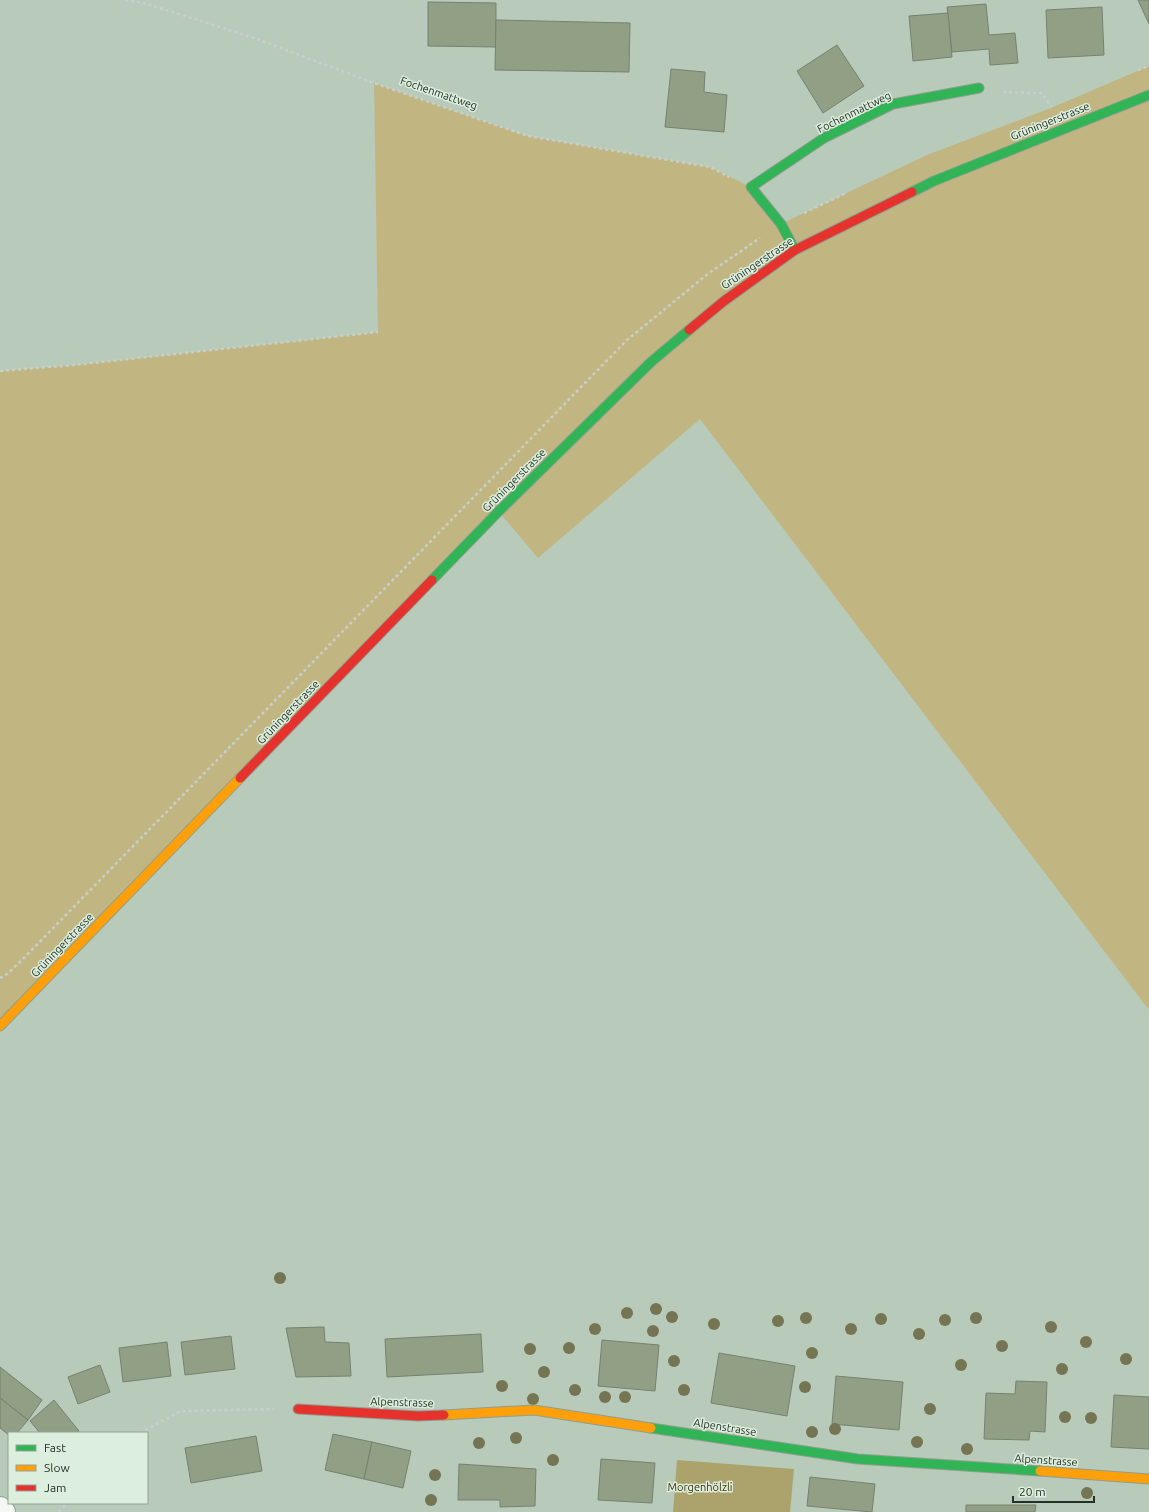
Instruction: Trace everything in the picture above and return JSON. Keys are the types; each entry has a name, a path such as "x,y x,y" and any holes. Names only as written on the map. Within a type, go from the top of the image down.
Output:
{"main road":[{"name":"Fochenmattweg","path":"751,187 824,138 893,104 979,88"},
{"name":"Grüningerstrasse","path":"0,1026 499,511 651,362 724,301 796,250 840,226 934,181 1149,94"},
{"path":"751,187 781,224 796,250"},
{"name":"Alpenstrasse","path":"298,1409 418,1416 534,1410 858,1459 1149,1479"}],"street":[{"path":"0,1508 4,1512"}],"path":[{"name":"Fochenmattweg","path":"125,0 144,4 254,38 374,83 528,136 710,167 751,187"},
{"path":"979,88 1000,92 1042,93 1051,108"},
{"path":"0,370 74,365 378,332"},
{"path":"142,1432 181,1411 298,1409"},
{"path":"59,1512 66,1504"}],"shaded area":[{"path":"1149,66 1149,1010 700,419 538,558 499,512 0,1026 0,371 74,365 378,332 374,83 528,136 710,167 751,187 781,224 927,155 1051,108"}],"green space":[{"name":"Morgenhölzli","path":"677,1460 794,1469 790,1512 673,1512"}],"building":[{"path":"1138,0 1149,0 1149,24"},
{"path":"428,2 496,3 496,47 428,46"},
{"path":"986,4 989,35 1015,33 1018,63 990,65 989,49 952,52 947,7"},
{"path":"1102,7 1104,55 1048,58 1046,10"},
{"path":"948,13 952,57 913,61 909,16"},
{"path":"496,20 630,23 629,72 495,70"},
{"path":"837,45 864,86 823,113 797,71"},
{"path":"671,69 705,72 704,92 727,95 724,132 665,127"},
{"path":"324,1327 325,1342 349,1343 351,1376 296,1377 286,1328"},
{"path":"481,1334 483,1372 387,1377 385,1339"},
{"path":"231,1336 235,1369 185,1375 181,1342"},
{"path":"602,1340 659,1345 655,1391 598,1386"},
{"path":"167,1342 171,1376 123,1382 119,1348"},
{"path":"719,1353 795,1366 787,1416 711,1403"},
{"path":"100,1365 110,1392 78,1404 68,1377"},
{"path":"0,1367 42,1400 28,1420 0,1398"},
{"path":"836,1376 903,1382 899,1430 832,1424"},
{"path":"1016,1381 1047,1382 1045,1432 1030,1431 1029,1440 984,1439 986,1393 1015,1394"},
{"path":"1114,1395 1149,1397 1149,1449 1111,1447"},
{"path":"0,1398 28,1420 18,1432 8,1432 8,1434 0,1428"},
{"path":"54,1400 79,1431 39,1432 30,1421"},
{"path":"333,1434 372,1442 364,1479 325,1470"},
{"path":"256,1436 262,1471 191,1483 185,1448"},
{"path":"372,1442 411,1451 403,1488 364,1479"},
{"path":"601,1459 655,1463 652,1503 598,1500"},
{"path":"459,1464 536,1469 535,1506 500,1507 500,1500 458,1500"},
{"path":"810,1477 875,1484 872,1512 807,1506"},
{"path":"966,1505 1036,1505 1035,1512 966,1512"}],"traffic: fast":[{"path":"795,250 781,224 751,187 824,138 893,104 979,88"},
{"path":"912,192 934,181 1149,95"},
{"path":"432,580 499,511 651,362 689,330"},
{"path":"651,1428 858,1459 1040,1471"}],"traffic: slow":[{"path":"0,1026 240,778"},
{"path":"444,1415 534,1410 651,1428"},
{"path":"1040,1471 1149,1479"}],"traffic: jam":[{"path":"689,330 724,301 795,250 912,192"},
{"path":"240,778 432,580"},
{"path":"298,1409 418,1416 444,1415"}]}
